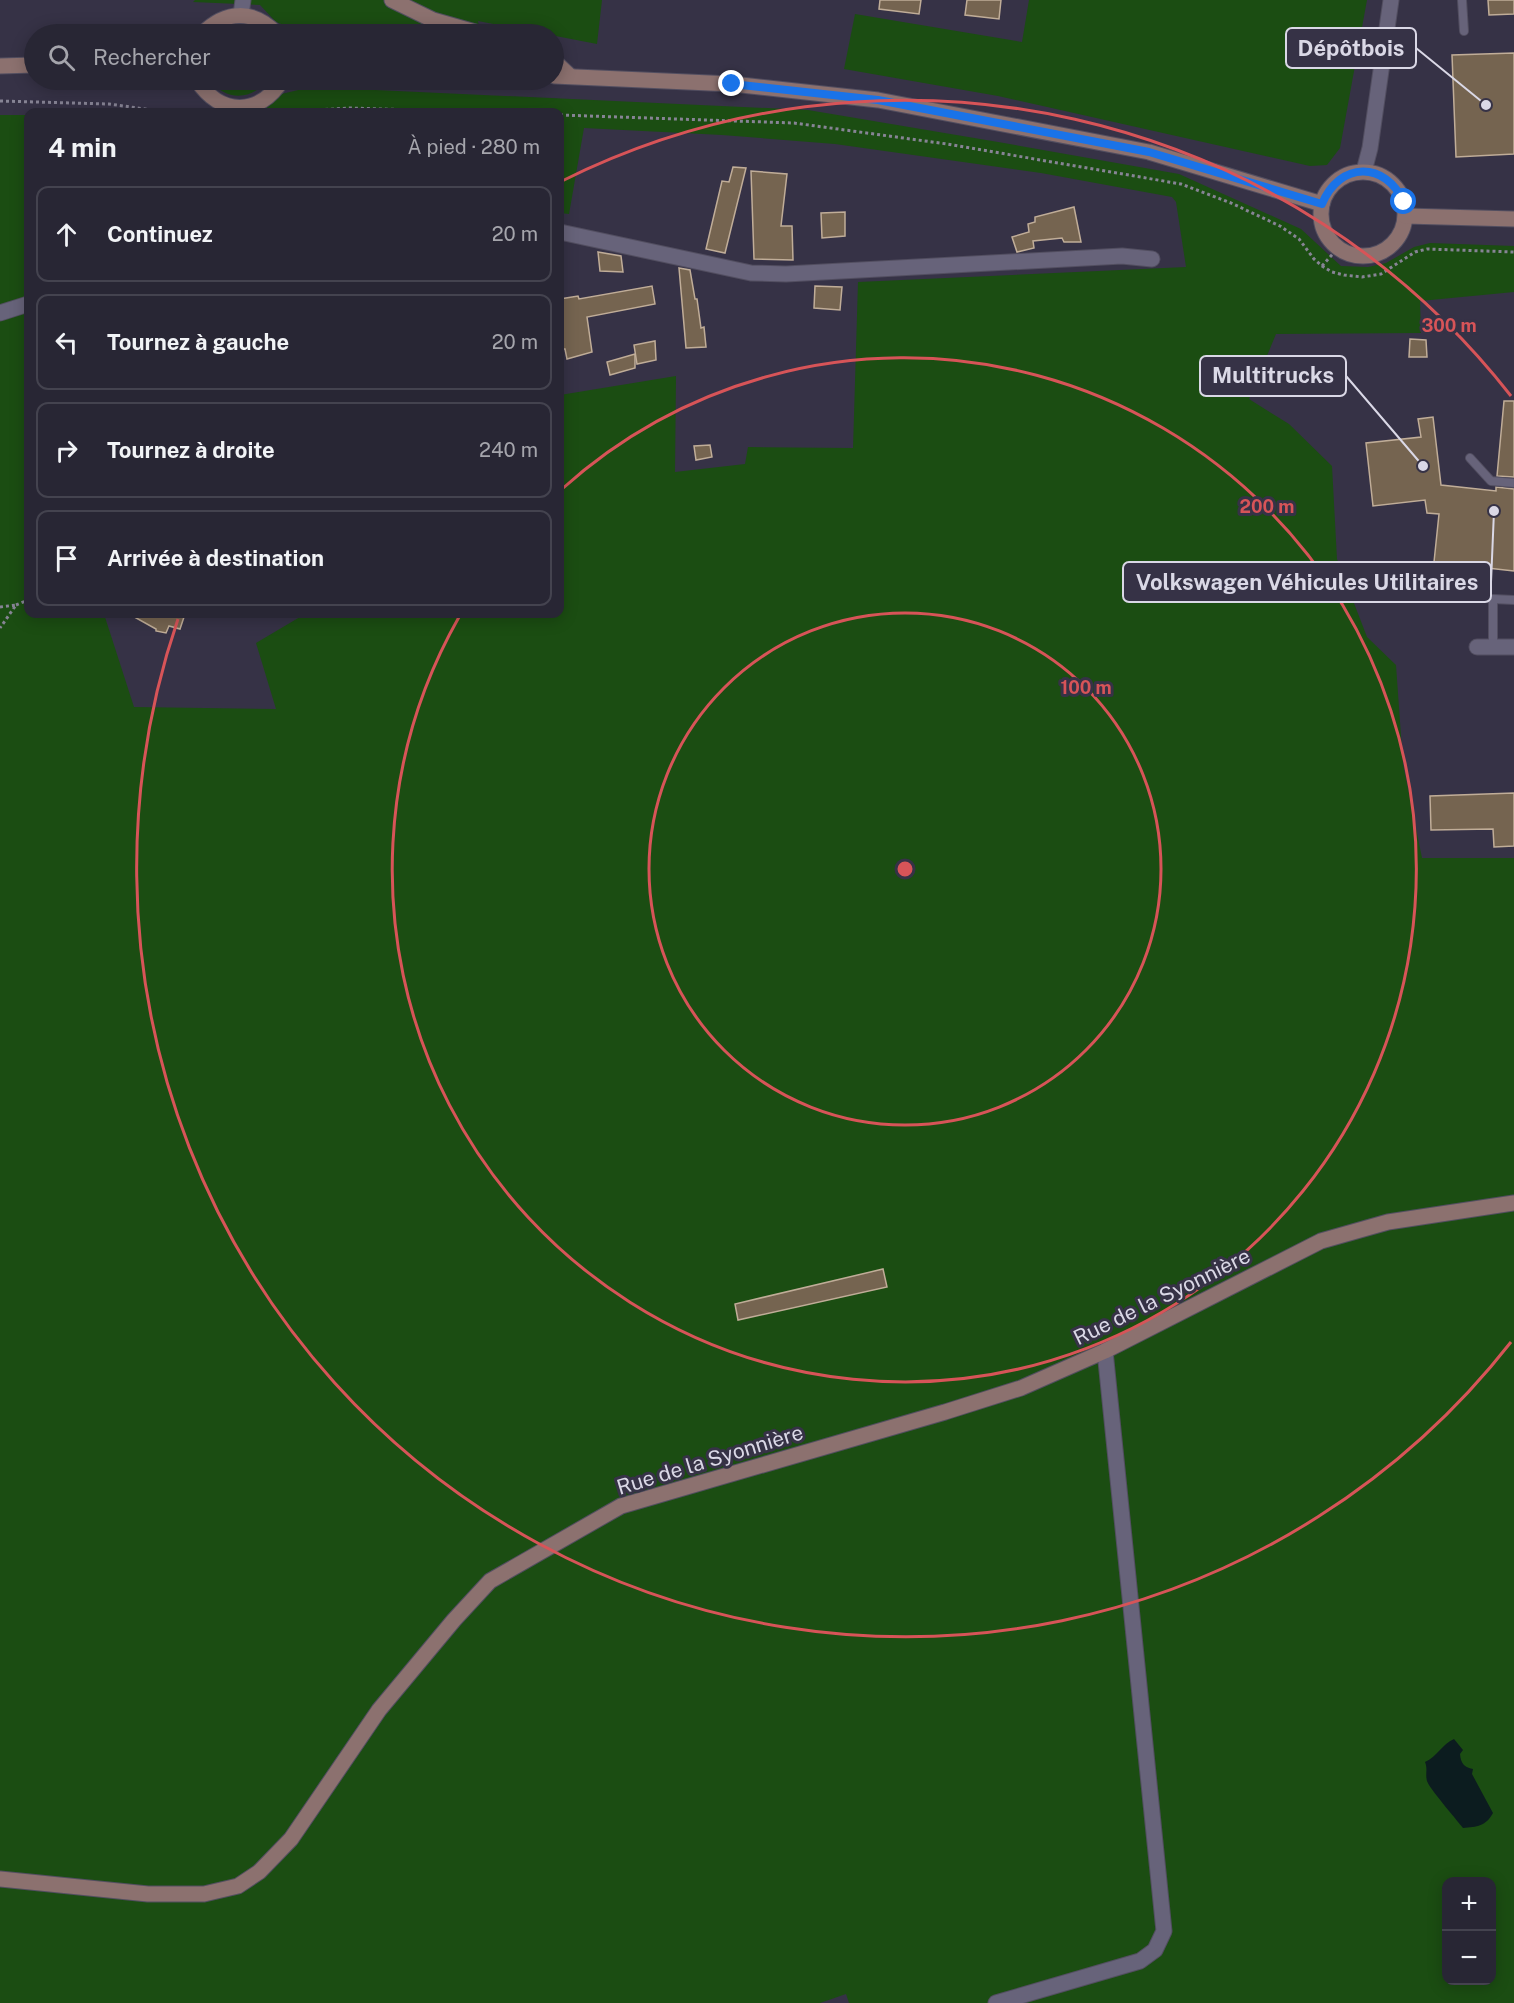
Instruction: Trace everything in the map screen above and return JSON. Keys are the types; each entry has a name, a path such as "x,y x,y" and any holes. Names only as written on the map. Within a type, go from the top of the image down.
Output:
{"street":[{"path":"392,0 448,24"},
{"path":"1364,171 1370,148 1391,0"},
{"path":"212,24 242,8 266,24"},
{"path":"0,66 24,65"},
{"path":"564,70 570,76"},
{"path":"564,76 732,84 878,100 1149,152 1322,204"},
{"path":"204,90 228,108"},
{"path":"243,108 263,102 275,90"},
{"path":"1364,171 1383,177 1398,190 1404,202 1406,216 1399,236 1384,250 1371,255 1358,255 1344,251 1333,243 1325,231 1321,218 1322,204 1328,191 1337,180 1350,173 1364,171"},
{"path":"1406,216 1514,219"},
{"path":"564,233 751,273 786,274 1122,256 1152,259"},
{"path":"0,313 24,305"},
{"path":"1485,647 1514,647"},
{"name":"Rue de la Syonnière","path":"0,1880 148,1894 204,1894 238,1886 259,1872 291,1839 379,1710 453,1620 490,1581 621,1506 1021,1388 1105,1351 1321,1241 1388,1222 1514,1203"},
{"path":"996,2003 1140,1961 1155,1950 1164,1932 1105,1351"}],"lane":[{"path":"1462,0 1464,31"},
{"path":"1470,458 1491,481 1514,483"},
{"path":"1485,647 1493,599 1514,600"}],"path":[{"path":"0,102 109,104 138,108"},
{"path":"564,115 794,123 947,144 1180,184 1231,203 1280,226 1299,239 1314,259 1332,272 1362,277 1381,274 1415,252 1427,249 1514,252"},
{"path":"1322,266 1339,247"},
{"path":"0,607 24,602"},
{"path":"0,628 16,605"}],"green space":[{"path":"195,0 602,0 597,44 564,38 564,24 494,24 478,21 478,24 281,24 276,22 260,5 193,2"},
{"path":"1029,0 1367,0 1340,148 1327,165 1310,166 998,96 844,69 855,14 1022,42"},
{"path":"220,90 257,90 238,96"},
{"path":"298,90 376,90 808,110 1179,174 1301,229 1341,266 1368,267 1386,263 1414,247 1430,243 1514,246 1514,292 1420,301 1421,333 1276,334 1249,399 1289,424 1332,466 1337,559 1367,637 1396,665 1403,764 1422,858 1514,858 1514,2003 849,2003 846,1994 820,2003 0,2003 0,115 24,115 24,618 105,618 134,707 276,709 256,643 298,618 564,618 564,394 676,376 675,472 745,464 748,447 853,448 858,282 1186,267 1176,202 1172,197 1041,173 835,144 584,128 569,214 564,213 564,108 223,108"}],"shaded area":[{"path":"1454,1739 1463,1750 1460,1754 1462,1763 1473,1769 1472,1774 1493,1813 1487,1821 1477,1826 1463,1828 1427,1781 1425,1762"}],"building":[{"path":"880,0 921,0 919,14 879,9"},
{"path":"967,0 1001,0 999,19 965,15"},
{"path":"1488,0 1514,0 1514,14 1489,15"},
{"path":"1514,53 1514,154 1456,157 1452,55"},
{"path":"733,167 746,168 725,253 706,249 722,181 729,182"},
{"path":"751,171 787,174 781,226 792,226 793,260 754,259"},
{"path":"1074,207 1081,242 1064,242 1062,238 1033,241 1034,248 1017,252 1012,237 1029,232 1028,224 1035,222 1035,217"},
{"path":"845,212 845,236 822,238 821,213"},
{"path":"598,252 621,256 623,272 600,271"},
{"path":"679,268 690,270 701,328 704,327 706,347 686,348"},
{"path":"652,286 655,304 587,317 592,352 567,359 564,349 564,298 578,296 579,299"},
{"path":"815,286 842,287 840,310 814,308"},
{"path":"1410,339 1426,340 1427,357 1409,357"},
{"path":"655,341 656,360 637,364 634,345"},
{"path":"635,354 635,368 610,375 607,362"},
{"path":"1504,401 1514,401 1514,477 1497,476"},
{"path":"1433,417 1441,485 1496,491 1496,487 1514,489 1514,571 1434,562 1439,514 1427,513 1425,500 1373,506 1366,443 1421,437 1418,419"},
{"path":"710,445 712,457 696,460 694,446"},
{"path":"136,618 184,618 180,629 169,626 166,633 156,631"},
{"path":"1514,793 1514,846 1494,847 1493,829 1431,830 1430,796"},
{"path":"883,1269 887,1287 738,1320 735,1304"}],"place":[{"name":"Dépôtbois","path":"1486,105"},
{"name":"Multitrucks","path":"1423,466"},
{"name":"Volkswagen Véhicules Utilitaires","path":"1494,511"}],"route":[{"path":"732,84 878,100 1149,152 1322,204 1328,191 1337,180 1350,173 1364,171 1389,180 1398,190 1404,202"}]}
